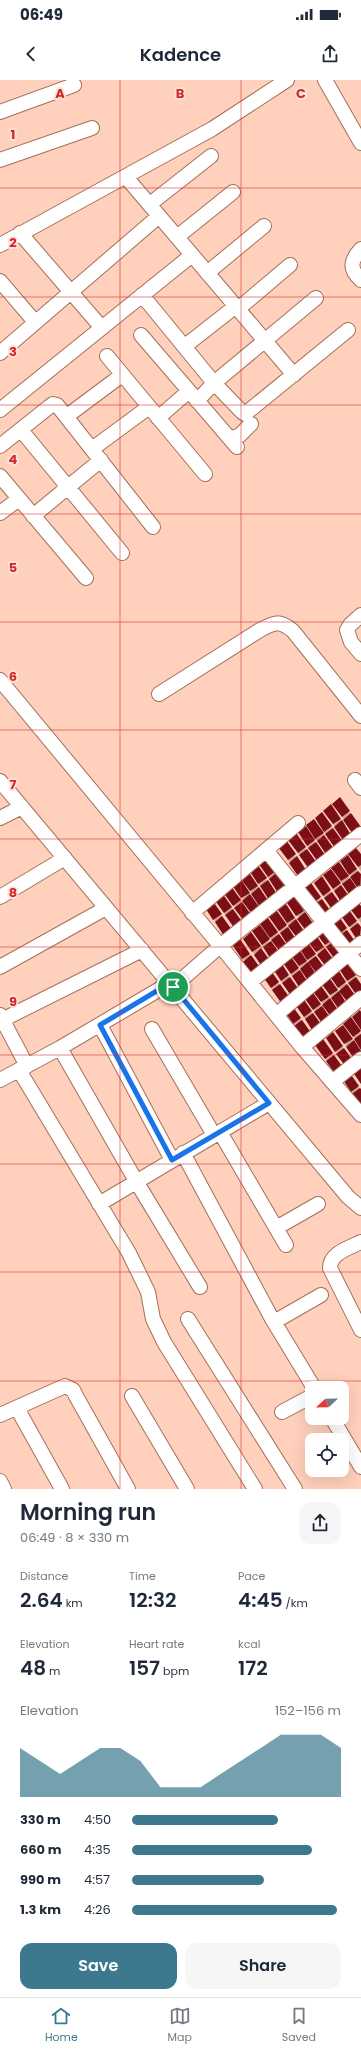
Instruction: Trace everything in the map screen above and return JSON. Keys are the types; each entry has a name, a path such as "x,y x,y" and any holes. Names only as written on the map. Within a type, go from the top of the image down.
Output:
{"street":[{"path":"0,245 212,129 270,85 287,80"},
{"path":"325,80 361,143"},
{"path":"0,112 74,86"},
{"path":"0,160 92,128"},
{"path":"150,204 211,156"},
{"path":"126,177 294,375"},
{"path":"177,237 233,192"},
{"path":"1,351 159,216"},
{"path":"207,273 264,226"},
{"path":"20,233 102,328"},
{"path":"361,249 355,256 352,266 354,274 361,280"},
{"path":"0,410 192,255"},
{"path":"185,346 237,308 290,265"},
{"path":"0,281 35,322"},
{"path":"142,295 214,383 245,414 348,330"},
{"path":"158,418 214,383 316,298"},
{"path":"141,335 233,443 251,424"},
{"path":"107,356 205,474"},
{"path":"67,416 122,374"},
{"path":"0,446 53,404 57,405 153,527"},
{"path":"92,449 149,406"},
{"path":"21,430 122,553"},
{"path":"33,516 101,460"},
{"path":"0,476 86,578"},
{"path":"0,513 19,498"},
{"path":"361,615 350,625 347,630 351,642 361,654"},
{"path":"159,694 260,630 273,623 284,624 293,631 361,716"},
{"path":"0,680 302,1047 360,1113"},
{"path":"0,781 348,1197 361,1208"},
{"path":"0,818 22,807"},
{"path":"192,913 298,823"},
{"path":"0,1080 172,985 361,834"},
{"path":"266,850 361,969"},
{"path":"0,897 65,858"},
{"path":"250,982 361,893"},
{"path":"0,967 106,908"},
{"path":"276,1015 361,943"},
{"path":"142,950 1,1019 23,1068 99,1204 139,1271 148,1292 153,1319 164,1342 198,1394 255,1489"},
{"path":"302,1047 361,998"},
{"path":"100,1025 310,1381"},
{"path":"152,1030 286,1245"},
{"path":"60,1048 136,1181 200,1287"},
{"path":"332,1082 361,1059"},
{"path":"99,1204 269,1103"},
{"path":"276,1228 318,1204"},
{"path":"361,1242 334,1255 330,1260 330,1268 361,1328"},
{"path":"274,1322 322,1295"},
{"path":"188,1320 296,1489"},
{"path":"0,1415 65,1386 69,1387 76,1396 128,1489"},
{"path":"132,1396 187,1489"},
{"path":"282,1412 305,1400"},
{"path":"17,1408 62,1489"},
{"path":"336,1425 361,1467"},
{"path":"0,1481 4,1489"}],"building":[{"path":"340,797 350,811 342,817 332,804"},
{"path":"331,804 341,819 333,824 323,811"},
{"path":"322,812 332,826 324,832 315,818"},
{"path":"351,813 361,827 352,833 343,820"},
{"path":"314,819 324,833 315,839 306,825"},
{"path":"342,820 351,835 343,840 334,827"},
{"path":"306,826 315,840 307,846 298,832"},
{"path":"333,828 343,842 335,848 325,834"},
{"path":"296,833 306,847 298,853 288,840"},
{"path":"324,835 334,849 326,854 317,841"},
{"path":"286,840 296,854 288,860 278,847"},
{"path":"316,842 326,856 318,862 308,848"},
{"path":"356,848 361,854 361,865 358,867 348,854"},
{"path":"307,849 317,863 309,869 299,855"},
{"path":"348,855 357,869 349,875 340,861"},
{"path":"297,856 306,870 298,876 289,863"},
{"path":"266,857 276,871 268,877 258,863"},
{"path":"339,862 349,876 341,881 331,868"},
{"path":"257,864 267,878 258,884 249,870"},
{"path":"331,869 341,883 333,889 323,875"},
{"path":"248,871 258,886 250,891 240,878"},
{"path":"358,871 361,874 360,891 350,877"},
{"path":"276,873 286,887 278,893 269,879"},
{"path":"322,876 331,890 323,896 314,883"},
{"path":"240,878 250,893 241,898 232,885"},
{"path":"350,878 360,892 351,897 342,884"},
{"path":"268,880 277,894 269,900 260,886"},
{"path":"311,883 321,897 313,903 303,889"},
{"path":"341,885 351,899 343,905 334,891"},
{"path":"231,886 241,900 233,906 223,892"},
{"path":"259,887 269,902 260,907 251,894"},
{"path":"332,892 342,906 334,912 324,898"},
{"path":"222,893 232,907 224,913 214,899"},
{"path":"250,894 260,908 252,914 242,901"},
{"path":"295,896 304,911 296,916 287,903"},
{"path":"322,899 332,913 324,919 314,905"},
{"path":"212,900 222,914 213,920 204,906"},
{"path":"356,900 361,906 361,917 358,919 348,906"},
{"path":"242,902 252,916 244,921 234,908"},
{"path":"286,904 295,918 287,923 278,910"},
{"path":"347,907 357,921 349,927 339,913"},
{"path":"233,909 243,923 235,929 225,915"},
{"path":"277,911 287,925 279,931 269,917"},
{"path":"305,912 315,926 307,932 297,919"},
{"path":"337,914 347,928 339,934 329,920"},
{"path":"222,916 232,930 224,936 215,922"},
{"path":"268,918 278,932 270,938 260,924"},
{"path":"296,919 306,934 298,939 288,926"},
{"path":"358,923 361,927 359,943 350,929"},
{"path":"260,925 270,939 262,945 252,931"},
{"path":"323,925 333,939 325,945 315,932"},
{"path":"288,927 297,941 289,947 280,933"},
{"path":"347,930 357,944 349,950 339,936"},
{"path":"251,932 261,946 252,952 243,939"},
{"path":"314,932 324,947 316,952 306,939"},
{"path":"279,934 289,948 281,953 271,940"},
{"path":"240,939 250,954 242,959 233,946"},
{"path":"306,940 316,954 307,960 298,946"},
{"path":"271,941 281,955 272,961 263,947"},
{"path":"334,941 344,955 336,961 326,947"},
{"path":"297,946 307,961 299,966 289,953"},
{"path":"261,948 271,962 263,968 254,955"},
{"path":"325,948 335,962 327,968 317,955"},
{"path":"289,954 299,968 291,974 281,960"},
{"path":"251,955 261,969 253,975 243,962"},
{"path":"316,956 326,970 318,975 308,962"},
{"path":"280,961 289,975 281,981 272,967"},
{"path":"346,961 356,975 347,981 338,967"},
{"path":"308,962 318,977 309,982 300,969"},
{"path":"269,968 279,982 271,988 261,974"},
{"path":"337,968 346,982 338,988 329,975"},
{"path":"300,970 309,984 301,990 292,976"},
{"path":"328,976 338,990 330,995 320,982"},
{"path":"290,977 300,991 292,997 282,983"},
{"path":"356,977 361,984 361,995 358,997 348,983"},
{"path":"319,983 329,997 321,1002 311,989"},
{"path":"280,984 290,998 282,1004 272,990"},
{"path":"347,984 357,998 349,1004 339,991"},
{"path":"311,990 321,1004 313,1010 303,996"},
{"path":"339,991 348,1006 340,1011 331,998"},
{"path":"302,997 312,1011 304,1017 294,1003"},
{"path":"330,998 340,1013 332,1018 322,1005"},
{"path":"291,1004 301,1018 293,1024 284,1010"},
{"path":"322,1006 332,1020 324,1026 314,1012"},
{"path":"360,1010 361,1012 361,1030 352,1017"},
{"path":"313,1013 323,1027 314,1033 305,1019"},
{"path":"351,1017 361,1031 353,1037 343,1024"},
{"path":"302,1020 312,1034 304,1040 294,1026"},
{"path":"343,1025 353,1039 344,1044 335,1031"},
{"path":"333,1032 343,1046 335,1052 326,1038"},
{"path":"361,1034 361,1050 354,1039"},
{"path":"323,1039 333,1053 325,1059 315,1045"},
{"path":"354,1040 361,1051 361,1056 355,1060 346,1047"},
{"path":"344,1048 354,1062 346,1067 336,1054"},
{"path":"334,1055 344,1069 336,1075 326,1061"},
{"path":"361,1067 361,1084 352,1071"},
{"path":"349,1072 359,1086 351,1092 342,1078"},
{"path":"360,1088 361,1089 361,1107 352,1094"}],"route":[{"path":"170,983 173,987 269,1103 172,1160 100,1025 170,983"}]}
